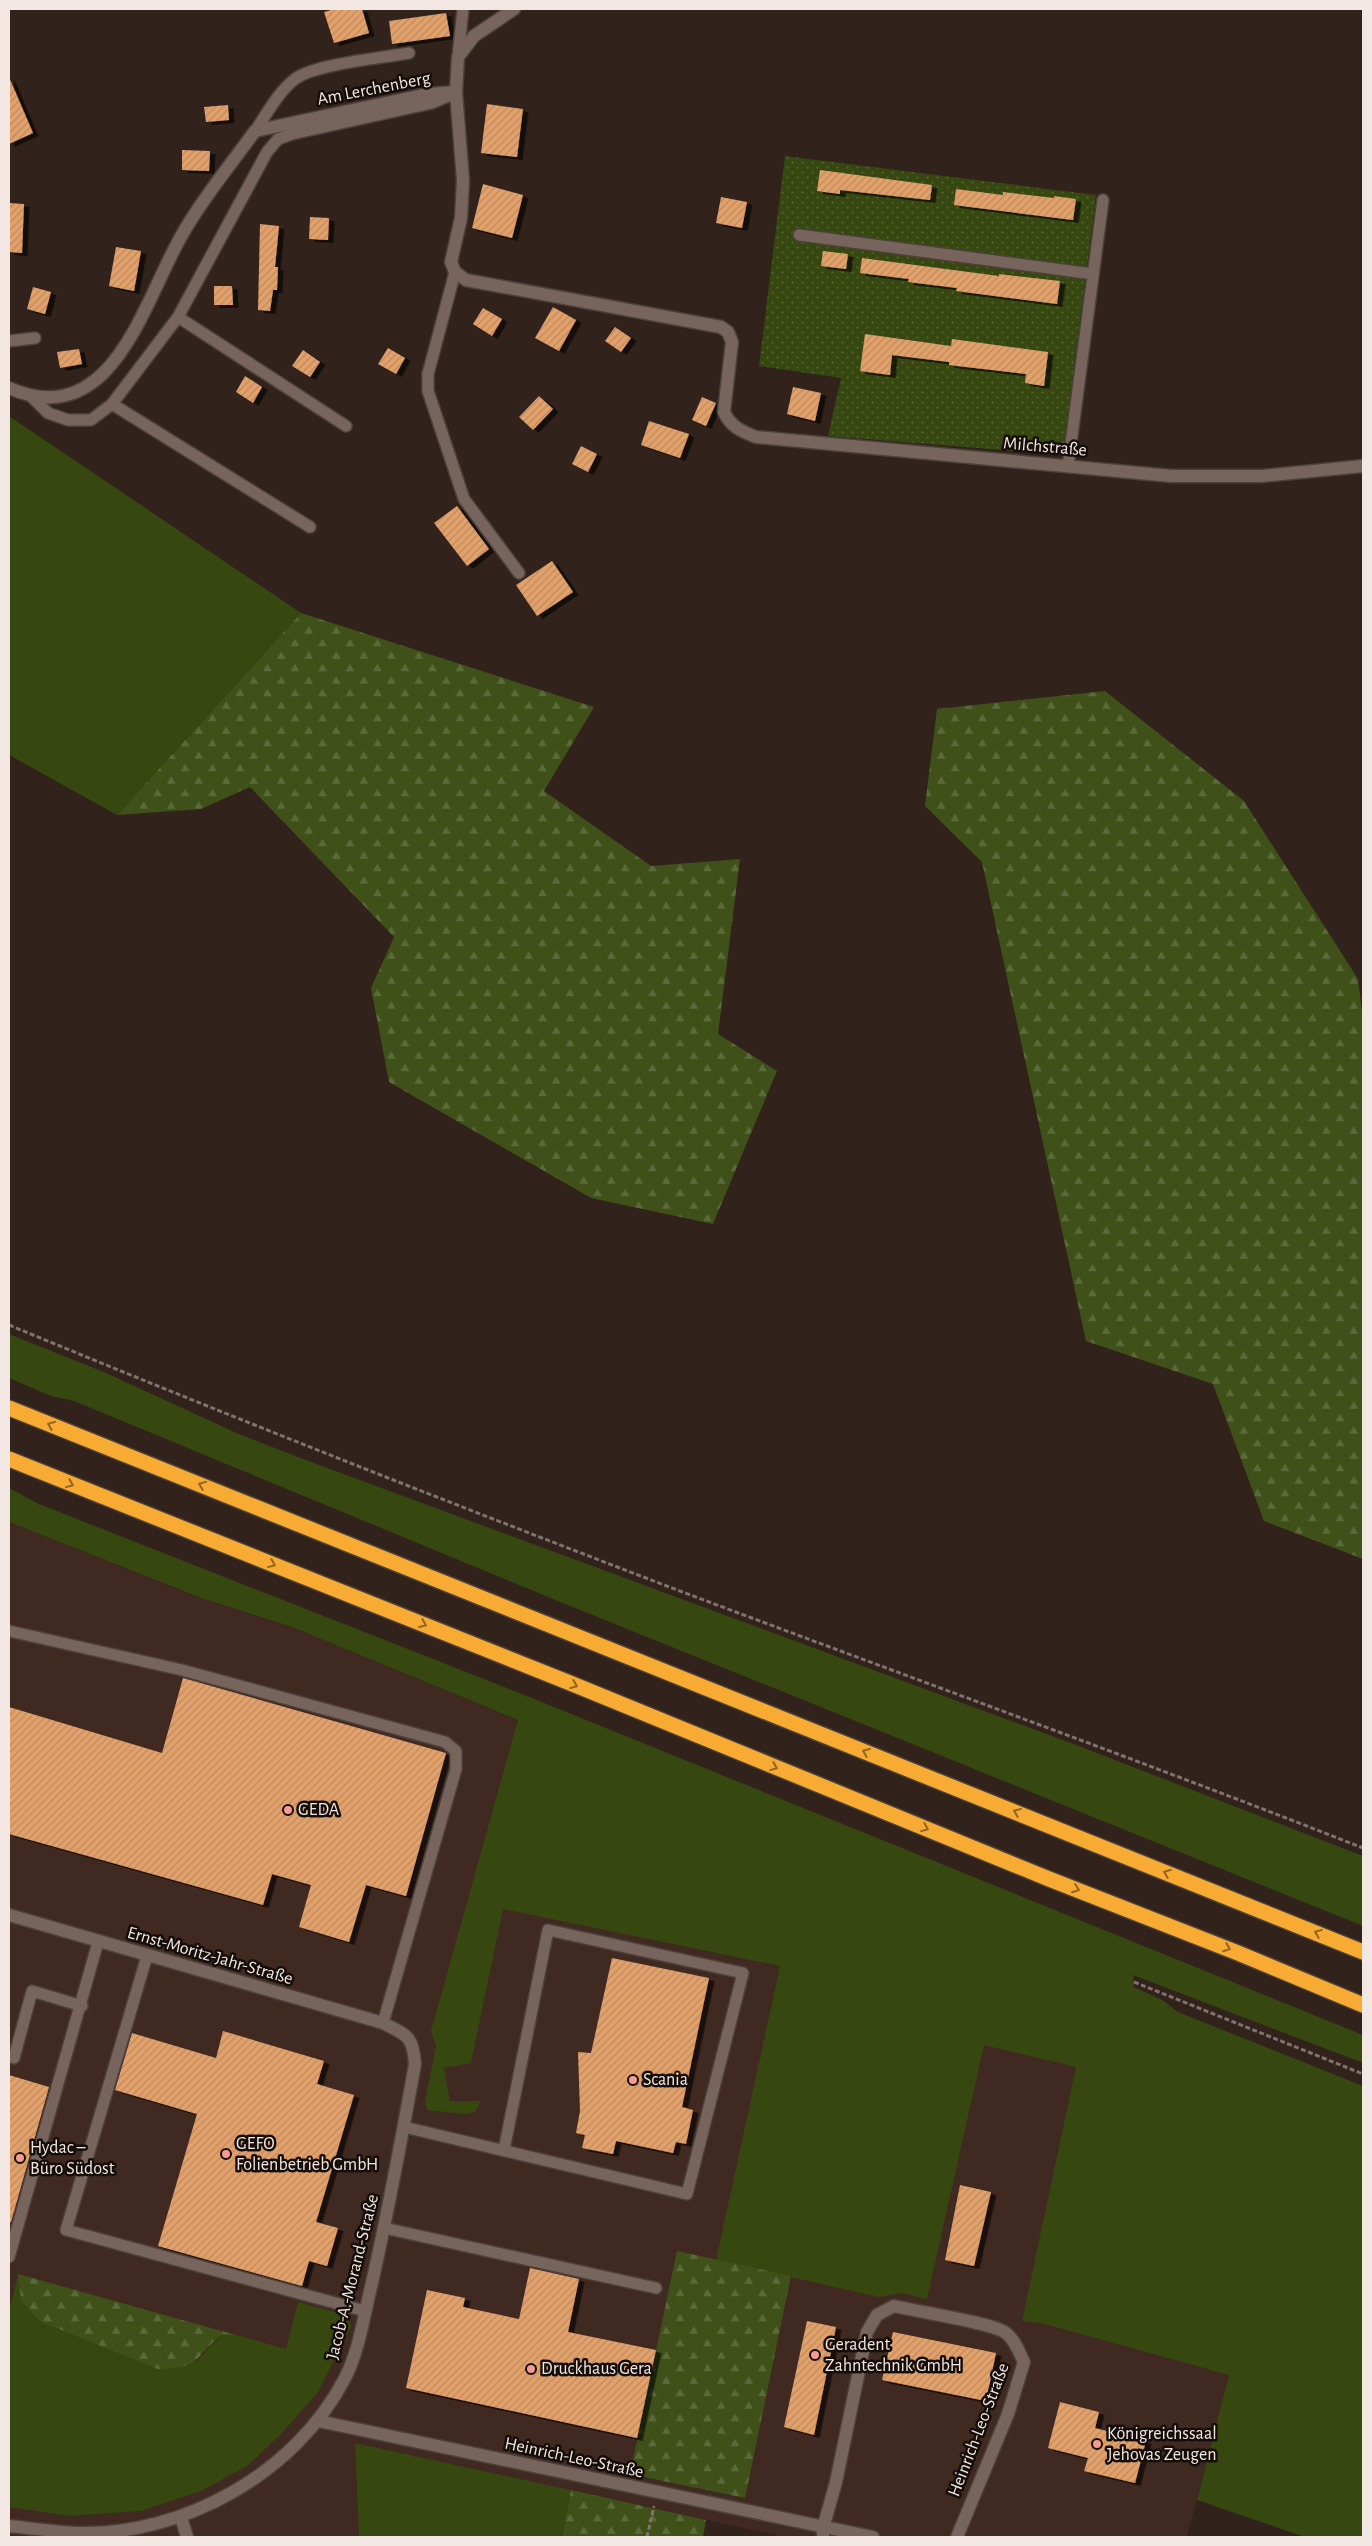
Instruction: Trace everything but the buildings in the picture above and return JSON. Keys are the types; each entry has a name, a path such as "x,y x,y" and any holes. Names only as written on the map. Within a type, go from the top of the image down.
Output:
{"highway":[{"path":"9,1408 1363,1952"},
{"path":"9,1459 507,1658 1040,1875 1238,1952 1363,2005"}],"street":[{"path":"456,92 458,57 474,36 514,9"},
{"name":"Am Lerchenberg","path":"255,131 428,94 456,92 463,180 461,218 451,262 455,272"},
{"path":"9,388 31,396 55,397 75,393 91,385 106,372 135,331 186,228 255,131"},
{"name":"Milchstraße","path":"455,272 466,280 721,327 728,332 732,342 724,412 728,421 739,430 756,437 1171,476 1262,476 1363,466"},
{"name":"Ernst-Moritz-Jahr-Straße","path":"9,1915 382,2023 400,2032"},
{"name":"Jacob-A.-Morand-Straße","path":"9,2526 78,2533 132,2532 181,2517 231,2494 276,2462 318,2422 346,2377 361,2334 384,2228 415,2064 414,2045 408,2036 400,2032"},
{"name":"Heinrich-Leo-Straße","path":"823,2533 836,2482 867,2332 877,2315 894,2306 984,2325 1006,2332 1017,2346 1024,2362 1008,2414 957,2537"},
{"name":"Heinrich-Leo-Straße","path":"318,2422 656,2493 823,2533 873,2537"},
{"path":"181,2517 187,2537"}],"lane":[{"path":"458,57 463,9"},
{"path":"255,131 284,89 297,78 348,64 409,53"},
{"path":"31,396 48,413 68,420 91,420 112,404 178,317 267,152 278,139 292,134 432,102 456,92"},
{"path":"1068,466 1103,200"},
{"path":"799,235 1093,274"},
{"path":"455,272 428,374 428,391 464,499 519,573"},
{"path":"178,317 346,426"},
{"path":"9,341 34,338"},
{"path":"112,404 310,528"},
{"path":"9,1631 182,1670 445,1742 456,1751 456,1769 382,2023"},
{"path":"404,2127 687,2194 743,1973 548,1930 504,2150"},
{"path":"9,2257 82,2006 98,1942"},
{"path":"147,1956 66,2230 365,2311"},
{"path":"14,2058 32,1991 82,2006"},
{"path":"384,2228 656,2288"}],"path":[{"path":"9,1325 218,1411 682,1592 1190,1780 1363,1848"},
{"path":"1134,1982 1363,2074"},
{"path":"647,2537 656,2493"}],"shaded area":[{"path":"9,1522 200,1598 294,1628 1133,1974 1134,1987 1164,2001 1041,2322 1230,2375 1187,2537 785,2537 355,2443 359,2537 9,2537"}],"green space":[{"path":"785,156 1096,195 1063,455 828,436 841,378 759,366"},
{"path":"9,416 301,613 117,815 9,755"},
{"path":"301,613 594,707 544,791 651,866 740,859 718,1034 777,1071 713,1224 591,1198 389,1082 371,988 394,937 250,787 201,809 117,815"},
{"path":"1105,691 1244,801 1358,979 1363,1019 1363,1559 1264,1521 1213,1384 1086,1341 982,862 925,806 937,709"},
{"path":"9,1334 106,1373 241,1435 1071,1743 1363,1856 1363,1926 553,1599 74,1401 51,1396 9,1378"},
{"path":"9,1488 39,1504 527,1696 1363,2035 1363,2063 1133,1975 1134,1987 1164,2001 1178,2012 1363,2086 1363,2537 1305,2537 1197,2500 1229,2375 1041,2323 1022,2321 1076,2067 984,2045 927,2299 901,2293 878,2297 716,2260 780,1966 503,1909 471,2063 444,2068 450,2101 481,2101 475,2112 464,2114 427,2110 425,2102 436,2046 431,2031 518,1720 292,1627 201,1598 9,1522"},
{"path":"677,2251 791,2276 745,2498 630,2474"},
{"path":"18,2274 21,2300 197,2361 221,2335 236,2335 286,2349 298,2302 347,2315 351,2326 318,2392 282,2433 247,2466 201,2491 141,2511 70,2516 9,2507 9,2311"},
{"path":"18,2274 236,2335 221,2335 195,2361 189,2364 182,2367 158,2369 39,2321 21,2300"},
{"path":"355,2443 571,2490 562,2537 359,2537"},
{"path":"571,2490 706,2520 703,2537 562,2537"}],"place":[{"name":"GEDA","path":"288,1810"},
{"name":"Scania","path":"633,2080"},
{"name":"GEFO Folienbetrieb GmbH","path":"226,2154"},
{"name":"Hydac – Büro Südost","path":"20,2158"},
{"name":"Geradent Zahntechnik GmbH","path":"815,2355"},
{"name":"Druckhaus Gera","path":"531,2369"},
{"name":"Königreichssaal Jehovas Zeugen","path":"1097,2444"}]}
